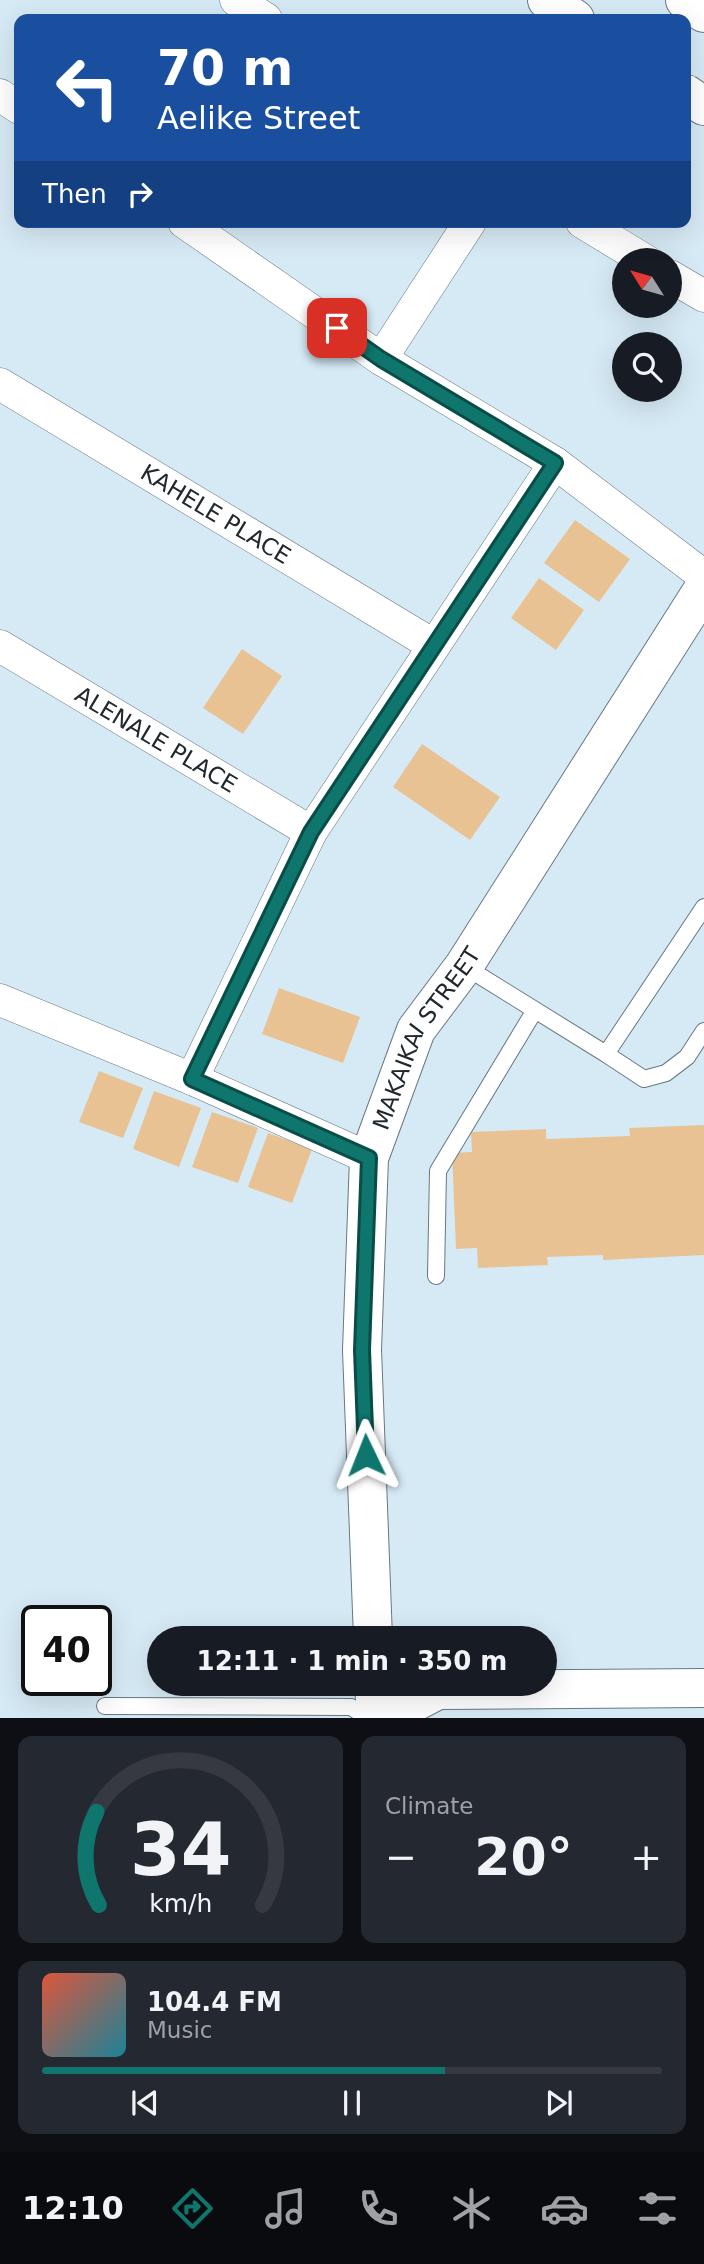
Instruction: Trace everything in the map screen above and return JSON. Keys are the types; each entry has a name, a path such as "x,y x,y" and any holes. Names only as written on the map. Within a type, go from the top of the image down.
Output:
{"street":[{"path":"236,0 258,14"},
{"path":"547,0 568,14"},
{"path":"685,0 704,13"},
{"path":"193,228 381,359 555,463 704,576"},
{"path":"381,359 466,228"},
{"path":"592,228 625,248"},
{"path":"682,283 704,296"},
{"name":"KAHELE PLACE","path":"0,384 433,645"},
{"path":"192,1079 311,832 555,463"},
{"name":"MAKAIKAI STREET","path":"373,1626 362,1350 369,1158 416,1030 464,966 704,588"},
{"name":"ALENALE PLACE","path":"0,646 311,832"},
{"path":"0,1000 192,1079 369,1158"},
{"path":"384,1718 438,1690 704,1688"},
{"path":"375,1696 376,1718"}],"lane":[{"path":"606,1054 704,907"},
{"path":"464,966 644,1079 666,1073 687,1057 704,1031"},
{"path":"436,1276 439,1171 535,1010"},
{"path":"105,1706 351,1707 368,1718"}],"building":[{"path":"575,520 630,559 599,602 544,563"},
{"path":"539,578 584,610 556,650 511,618"},
{"path":"242,649 282,676 243,734 203,708"},
{"path":"422,744 500,797 470,840 393,787"},
{"path":"279,988 360,1017 343,1063 262,1034"},
{"path":"99,1071 143,1088 123,1138 79,1122"},
{"path":"154,1091 201,1108 179,1167 133,1149"},
{"path":"212,1112 258,1128 238,1183 192,1167"},
{"path":"704,1125 704,1255 603,1260 603,1255 547,1257 548,1265 478,1268 477,1248 456,1249 452,1153 472,1152 471,1132 546,1129 546,1139 630,1136 629,1128"},
{"path":"268,1133 312,1149 292,1203 248,1187"}],"route":[{"path":"337,328 381,359 555,463 311,832 192,1079 369,1158 362,1350 366,1455"}]}
